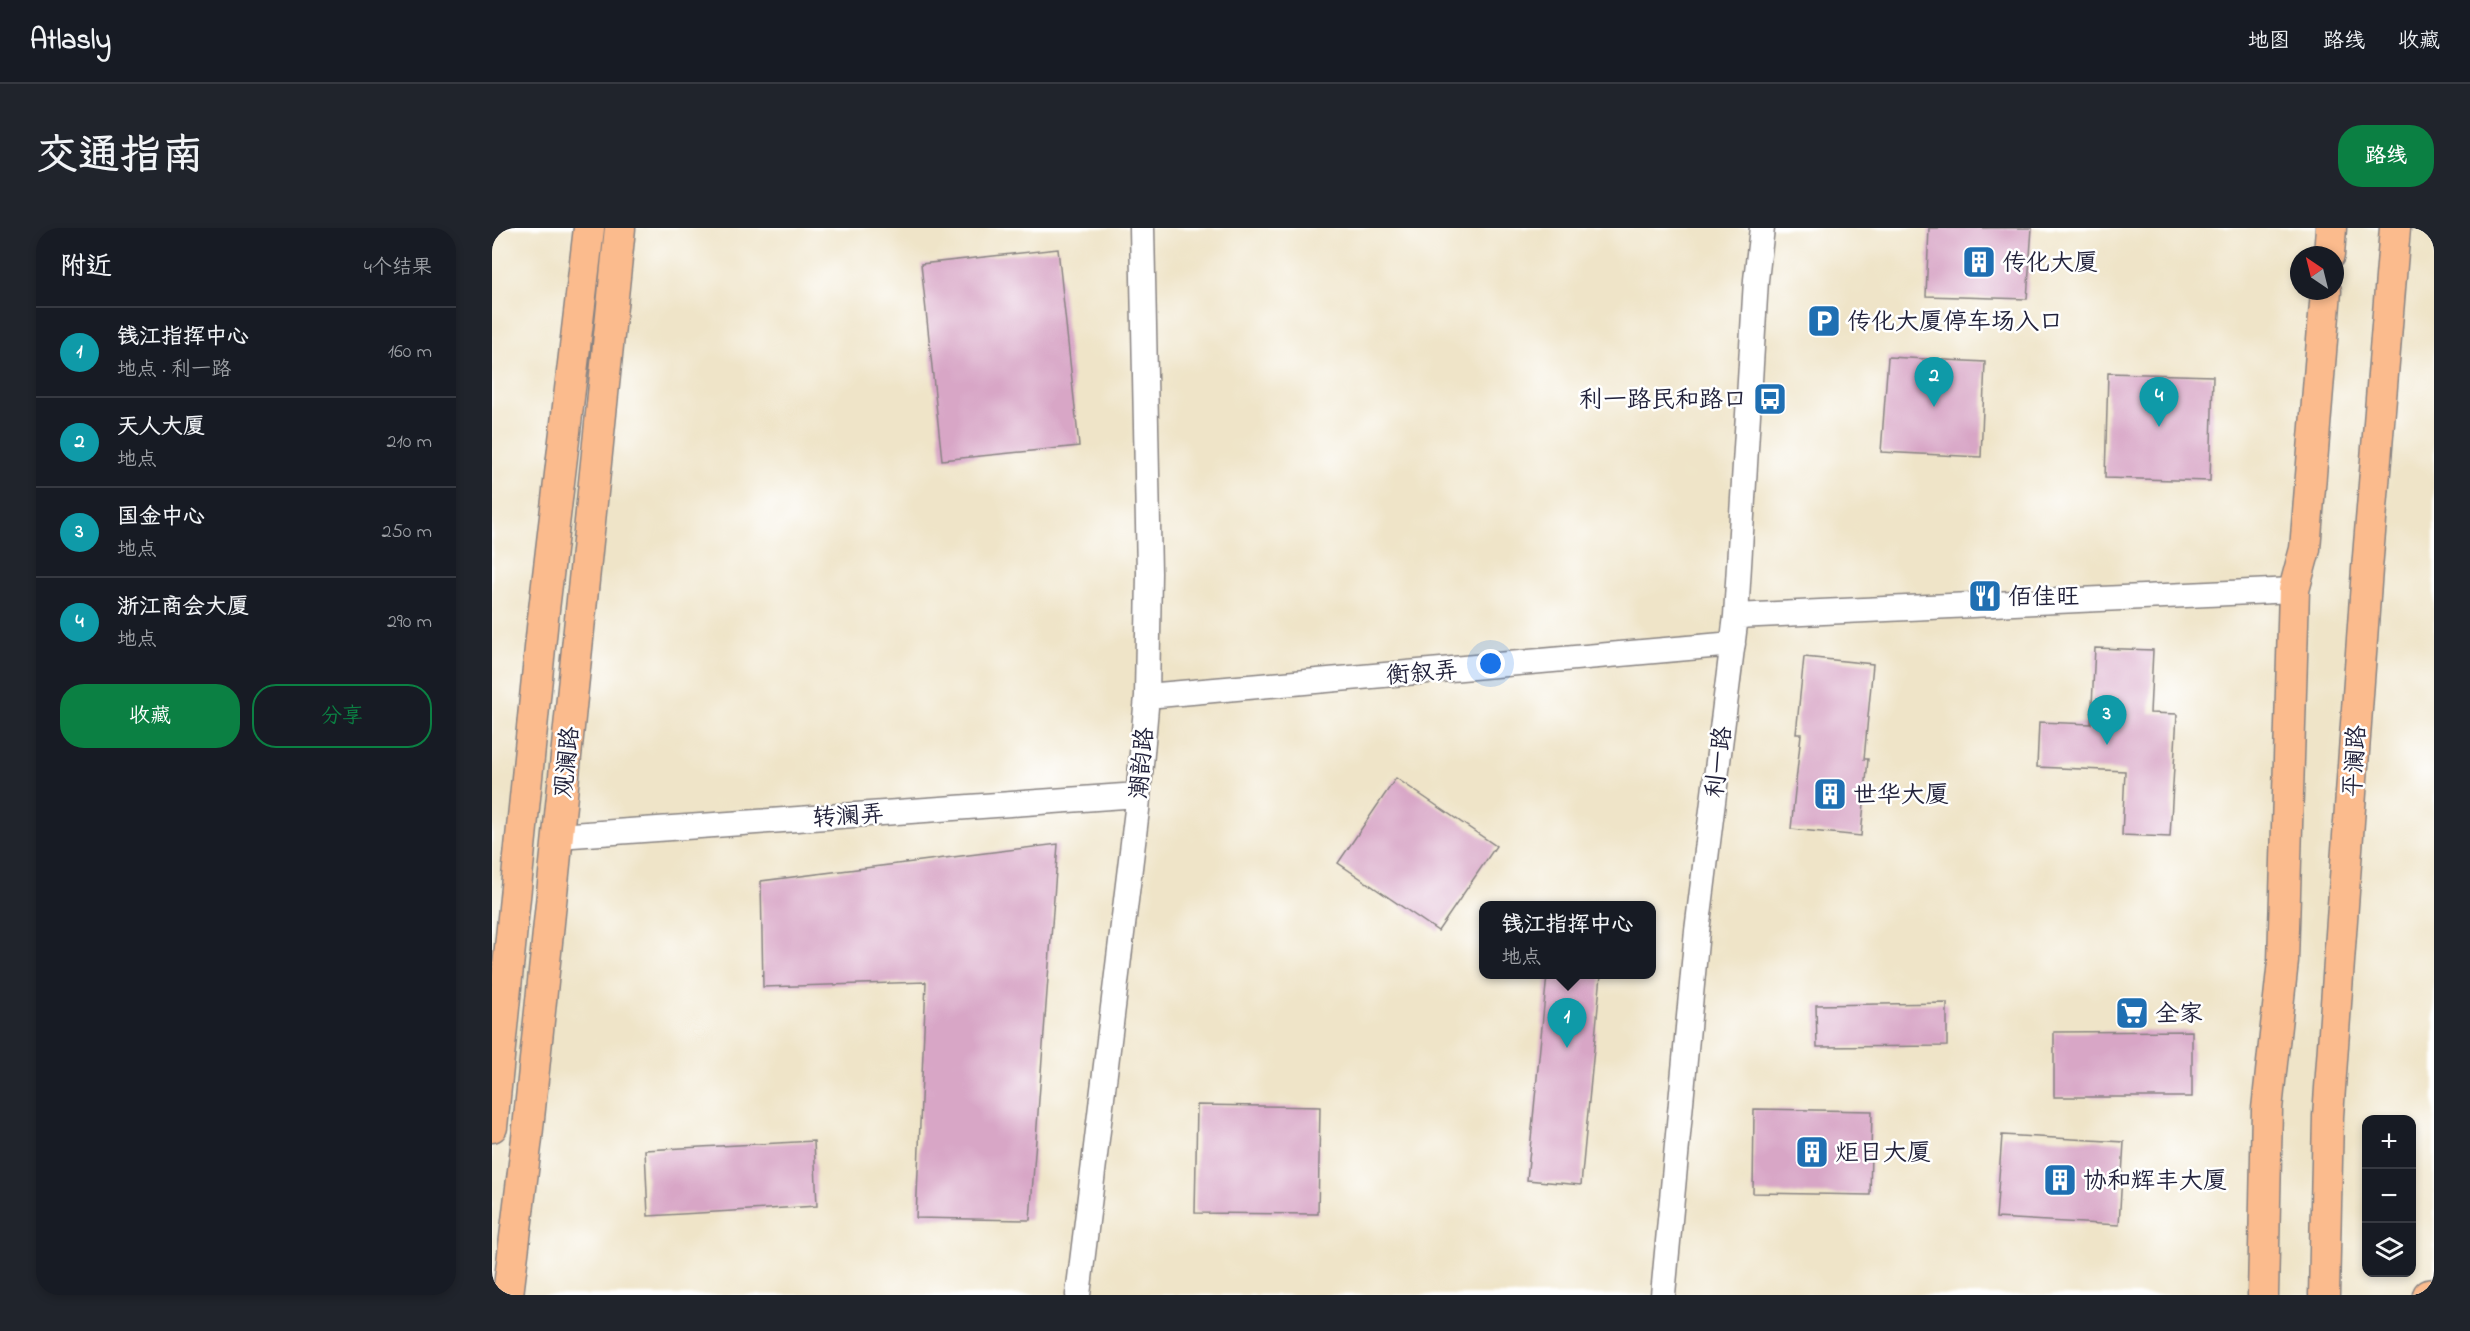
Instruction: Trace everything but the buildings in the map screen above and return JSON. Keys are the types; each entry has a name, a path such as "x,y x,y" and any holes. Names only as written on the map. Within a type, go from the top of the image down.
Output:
{"main road":[{"name":"观澜路","path":"492,1127 543,618 589,228"},
{"name":"观澜路","path":"508,1295 527,1138 620,228"},
{"path":"2330,246 2331,228"},
{"name":"平澜路","path":"2324,1295 2328,1116 2367,569 2395,228"},
{"path":"2263,1295 2267,1109 2283,961 2294,590 2305,549 2325,300"},
{"path":"2428,1295 2434,1294"}],"street":[{"name":"潮韵路","path":"1078,1295 1138,795 1147,696 1149,573 1142,228"},
{"name":"利一路","path":"1663,1295 1697,931 1736,616 1756,280 1762,228"},
{"path":"1736,616 2294,590"},
{"name":"衡叙弄","path":"1147,696 1733,644"},
{"name":"转澜弄","path":"558,836 1138,795"}],"place":[{"name":"传化大厦","path":"1979,262"},
{"name":"传化大厦停车场入口","path":"1824,321"},
{"name":"利一路民和路口","path":"1770,399"},
{"name":"天人大厦","path":"1934,407"},
{"name":"浙江商会大厦","path":"2159,427"},
{"name":"佰佳旺","path":"1985,596"},
{"name":"国金中心","path":"2107,745"},
{"name":"世华大厦","path":"1830,794"},
{"name":"全家","path":"2132,1013"},
{"name":"钱江指挥中心","path":"1567,1048"},
{"name":"炬日大厦","path":"1812,1152"},
{"name":"协和辉丰大厦","path":"2060,1180"}]}
